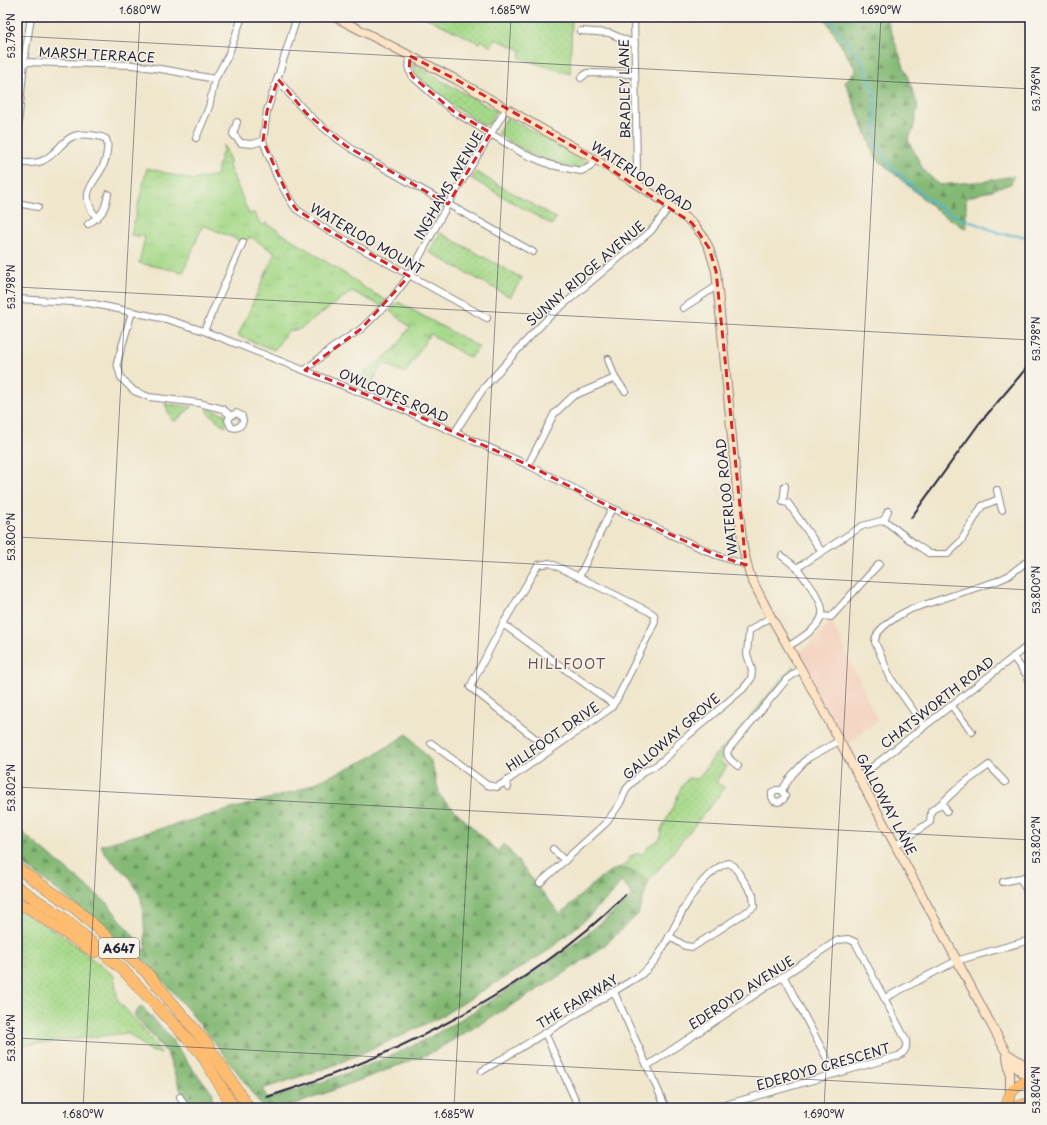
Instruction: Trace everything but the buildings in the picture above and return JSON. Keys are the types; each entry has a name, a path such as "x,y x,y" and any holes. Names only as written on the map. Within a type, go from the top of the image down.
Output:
{"highway":[{"name":"A647","path":"17,868 75,908 146,972 208,1044 249,1108"},
{"name":"A647","path":"17,887 62,917 122,969 200,1052 234,1108"},
{"path":"17,903 29,908 95,953 156,1006"},
{"path":"1007,1108 1010,1094 1022,1083 1030,1080"},
{"path":"1012,1108 1030,1103"}],"main road":[{"name":"WATERLOO ROAD","path":"335,17 457,80 634,182 692,222 709,248 714,264 736,484 746,565"},
{"name":"GALLOWAY LANE","path":"746,565 755,589 789,646 1006,1054 1016,1067 1030,1080"},
{"name":"GALLOWAY LANE","path":"1006,1054 1010,1073 1010,1094"},
{"path":"1006,1054 1030,1068"}],"street":[{"path":"17,136 24,62 31,17"},
{"path":"196,138 208,107 215,79 228,56 242,17"},
{"name":"WATERLOO MOUNT","path":"297,17 267,112 263,142 277,177 296,209 324,228 487,318"},
{"name":"BRADLEY LANE","path":"634,18 637,168 634,182"},
{"path":"581,31 609,33 635,44"},
{"path":"410,56 409,70 413,77 431,93 453,111 524,154 557,167 581,171 590,167 595,160"},
{"name":"MARSH TERRACE","path":"24,62 133,65 215,79"},
{"path":"581,78 587,73 635,74"},
{"path":"278,78 306,113 346,146 533,252"},
{"name":"INGHAMS AVENUE","path":"304,370 332,348 361,330 389,302 409,276 448,204 506,109"},
{"path":"237,122 233,134 241,143 252,144 263,142"},
{"path":"17,162 31,163 42,160 64,142 75,136 86,134 103,137 106,139 108,145 106,163 92,185 87,197 89,207 97,218"},
{"path":"88,224 97,218 105,208 108,194"},
{"path":"17,202 38,206"},
{"name":"SUNNY RIDGE AVENUE","path":"454,432 483,389 524,342 550,316 651,231 670,206"},
{"path":"204,331 242,242"},
{"path":"683,308 717,286"},
{"name":"OWLCOTES ROAD","path":"17,299 89,303 166,319 204,331 397,407 528,465 612,508 716,555 746,565"},
{"path":"132,312 117,363 121,378 134,391 149,397 199,403 223,409 231,416"},
{"path":"608,359 615,378 625,391"},
{"path":"528,465 554,414 572,396 615,378"},
{"path":"785,486 783,502 788,503 822,552"},
{"path":"997,490 1002,510"},
{"path":"884,520 930,554 948,554 961,541 982,506 999,499"},
{"path":"550,750 470,687 503,624 538,565 550,563 579,576 612,508"},
{"path":"884,520 888,511"},
{"path":"797,568 862,526 884,520"},
{"path":"782,556 797,568 815,592 822,605 822,616 818,625 806,636 789,646"},
{"path":"924,726 891,679 874,638 880,630 900,614 997,581 1008,576 1030,559"},
{"path":"822,616 831,617 879,564"},
{"name":"HILLFOOT DRIVE","path":"431,743 487,785 497,787 507,785 550,750 606,712 613,704 654,626 655,618 650,612 579,576"},
{"name":"GALLOWAY GROVE","path":"540,883 607,822 620,803 627,788 643,772 657,765 670,754 679,743 743,689 751,678 752,670 747,654 749,631 771,617"},
{"path":"503,624 613,704"},
{"name":"CHATSWORTH ROAD","path":"858,778 1030,644"},
{"path":"1013,657 1026,674 1030,684"},
{"path":"738,766 728,756 728,750 787,679 801,669"},
{"path":"951,705 972,732"},
{"path":"782,790 792,775 808,758 839,741"},
{"path":"896,845 930,822 931,811 959,787 989,765 1005,782"},
{"path":"942,803 947,811"},
{"path":"553,849 565,861"},
{"name":"THE FAIRWAY","path":"482,1072 641,975 655,960 669,936 700,883 724,864 728,863 734,866 753,895 754,907 693,947 685,946 669,936"},
{"path":"1003,882 1030,875"},
{"path":"1020,878 1030,898"},
{"name":"EDEROYD AVENUE","path":"647,1066 838,940 848,939"},
{"name":"EDEROYD CRESCENT","path":"714,1108 898,1056 904,1052 907,1044 906,1040 858,945 848,939"},
{"path":"885,998 956,961 1030,940"},
{"path":"784,977 835,1074"},
{"path":"614,992 666,1108"},
{"path":"545,1033 579,1108"},
{"path":"180,1097 186,1108"}],"highlighted area":[{"path":"410,56 457,80 595,159 692,223 709,248 716,271 746,565 716,555 612,508 528,465 402,409 305,370 361,329 409,276 324,228 296,209 290,200 263,141 267,111 278,79 306,113 346,146 448,204 491,133 453,111 413,77 409,70"}],"shaded area":[{"path":"832,621 877,720 844,748 795,658"}],"green space":[{"path":"425,17 572,17 570,74 520,58 521,50 495,39 491,47 481,40 479,43"},
{"path":"824,17 886,17 918,106 913,130 908,140 923,169 939,185 986,181 1013,176 1011,184 966,198 966,229 940,213 876,158 845,82 856,70"},
{"path":"412,64 496,111 489,124 484,125 438,95 415,73"},
{"path":"507,117 588,163 582,168 559,165 538,157 518,146 499,135 498,132"},
{"path":"224,145 230,161 229,166 249,214 254,213 262,226 266,223 363,287 389,302 384,307 352,291 300,329 288,331 274,350 238,336 275,253 251,237 243,242 203,225 183,272 139,263 145,237 131,235 147,168 193,180 216,175"},
{"path":"476,172 556,218 552,225 472,179"},
{"path":"440,233 522,278 510,297 429,252"},
{"path":"398,302 479,347 470,358 430,334 405,373 383,363 370,388 356,383 366,371 395,349 410,327 390,311"},
{"path":"165,404 192,407 175,421 172,420"},
{"path":"208,409 225,414 225,427 207,412"},
{"path":"793,666 795,669 720,755 722,757 722,764 727,766 716,782 725,788 649,881 629,870 617,869 626,864 629,858 635,854 643,854 649,846 660,839 661,830 675,803 681,787 688,778 698,779 715,755 729,742"},
{"path":"407,734 431,761 440,796 497,851 504,844 560,914 596,881 611,871 621,869 630,871 649,881 638,914 604,946 559,977 431,1053 286,1108 263,1108 206,1032 144,959 141,963 71,901 17,859 17,828 108,904 146,952 143,907 140,895 130,878 105,854 101,845 297,791 368,759","holes":["621,882 633,895 590,932 544,965 469,1014 424,1040 386,1058 308,1087 268,1099 262,1089 330,1067 440,1017 546,952 586,919 611,895"]},
{"path":"17,910 61,934 114,976 118,1001 140,1025 161,1053 150,1051 128,1033 17,1046"},
{"path":"141,1006 167,1033 194,1071 213,1093 211,1103 186,1105 167,1053 134,1015"}],"waterway":[{"path":"828,17 859,56 875,93 876,145 892,168 913,187 944,211 1002,234 1030,237"}],"railway":[{"path":"911,518 978,425 1030,364"},
{"path":"267,1097 310,1083 394,1049 475,1007 514,984 551,958 587,930 625,895"},
{"path":"209,1108 215,1107"}],"district":[{"name":"HILLFOOT","path":"567,663"}]}
